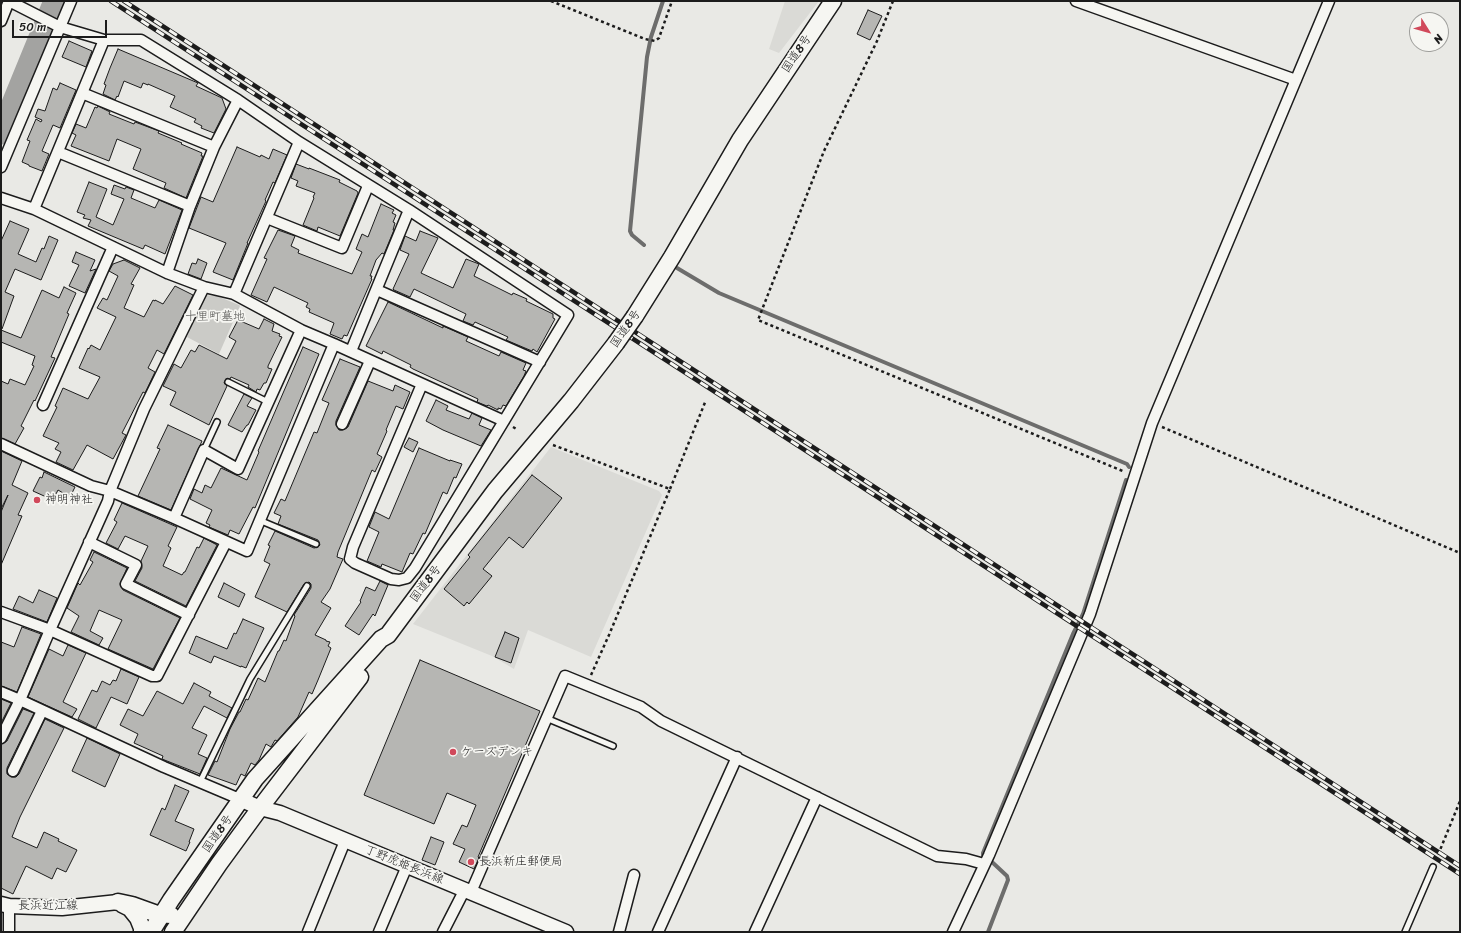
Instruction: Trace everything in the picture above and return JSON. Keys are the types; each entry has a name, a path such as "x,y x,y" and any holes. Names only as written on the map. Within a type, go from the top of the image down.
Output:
{"highway":[{"name":"国道8号","path":"173,932 260,808 386,643 388,635 495,491 616,343 672,257 740,140 833,1"},
{"name":"国道8号","path":"151,932 158,910 171,900 256,779 381,639 388,635"},
{"path":"158,910 171,915 176,911 202,880 223,849 236,841"},
{"path":"118,902 132,905 157,914 158,910"},
{"path":"118,902 130,908 142,928 142,932"},
{"path":"158,910 165,920 164,932"}],"main road":[{"name":"丁野虎姫長浜線","path":"242,800 260,808 280,813 566,932"},
{"name":"長浜近江線","path":"5,905 62,908 118,902"}],"street":[{"path":"1,21 9,1 57,26 104,40 141,40 238,100 299,142 368,186 409,210 568,315 415,568 407,578 399,580 390,579 355,563 350,558 353,547 422,384"},
{"path":"1,167 57,26 71,1"},
{"path":"1076,1 1296,80"},
{"path":"952,932 984,864 1090,614 1152,423 1329,1"},
{"path":"34,209 104,40"},
{"path":"82,93 214,147"},
{"path":"167,273 190,206 214,147 238,100"},
{"path":"234,294 299,142"},
{"path":"58,152 190,206"},
{"path":"267,218 342,248 368,186"},
{"path":"1,198 34,209 167,273 204,287 234,294 301,330 351,351 504,421"},
{"path":"351,351 409,210"},
{"path":"43,405 113,247"},
{"path":"1,738 20,700 108,501 110,491 144,409 204,287"},
{"path":"377,290 540,362"},
{"path":"174,518 204,450 238,469 301,330"},
{"path":"1,444 91,486 110,491 247,551 334,344"},
{"path":"342,424 370,361"},
{"path":"90,542 136,565 126,584 189,615"},
{"path":"1,612 50,630 154,677 157,676 226,542"},
{"path":"443,932 468,890 565,676 641,708 662,721 937,856 966,859 984,864"},
{"path":"1,692 242,800"},
{"path":"13,771 42,711"},
{"path":"658,932 737,757"},
{"path":"755,932 817,797"},
{"path":"308,932 345,841"},
{"path":"380,932 407,866"},
{"path":"619,932 634,875"},
{"path":"5,905 9,932"}],"lane":[{"path":"228,382 268,402"},
{"path":"204,450 217,422"},
{"path":"260,520 316,544"},
{"path":"200,782 250,679 307,586"},
{"path":"546,718 613,746"},
{"path":"1405,932 1433,867"}],"path":[{"path":"551,1 645,40 654,41 659,38 672,1"},
{"path":"893,1 877,40 824,151 765,307 758,320 1135,476"},
{"path":"586,685 610,635 706,400"},
{"path":"1152,423 1460,553"},
{"path":"553,444 670,489"},
{"path":"1433,867 1460,801"}],"shaded area":[{"path":"785,1 819,1 779,53 769,49"},
{"path":"551,447 659,491 662,495 591,657 528,630 514,669 492,656 413,624"}],"green space":[{"name":"十里町墓地","path":"204,295 217,296 240,306 219,354 187,337"}],"building":[{"path":"868,10 882,16 870,40 857,34"},
{"path":"69,41 92,51 86,67 62,57"},
{"path":"118,49 198,83 196,86 222,98 226,109 214,133 201,128 202,126 194,122 196,119 170,107 175,96 148,84 143,83 141,88 124,81 118,97 117,96 115,100 103,94 106,85 104,84"},
{"path":"60,83 76,90 60,128 53,125 42,151 49,154 42,171 22,162 30,141 27,140 36,119 41,122 42,120 35,117 38,109 45,111 53,88 57,90"},
{"path":"98,106 110,112 109,114 134,124 135,122 159,131 158,133 202,153 201,156 203,156 186,198 164,188 166,183 133,169 141,149 117,139 109,161 71,146 76,135 72,133 76,124 86,128 95,107 97,108"},
{"path":"237,147 260,157 261,155 269,159 273,149 287,155 275,183 273,182 265,200 266,201 247,243 233,280 213,272 226,243 189,228 201,197 213,202"},
{"path":"296,164 340,180 339,182 357,191 358,193 340,236 318,227 317,231 303,225 315,193 296,186 298,181 291,178"},
{"path":"89,182 107,189 96,217 113,225 124,199 111,194 114,185 125,189 126,187 134,190 131,198 155,208 159,200 182,210 165,254 145,245 143,249 88,226 91,220 83,218 85,215 77,212"},
{"path":"381,204 394,210 392,213 396,215 393,222 395,223 394,230 384,254 382,253 376,260 370,276 372,276 372,279 347,336 344,335 342,339 330,334 334,323 309,312 310,309 306,307 308,303 274,287 267,302 251,295 267,259 264,258 278,230 295,236 291,246 299,250 298,253 352,274 362,252 356,249 362,234 368,237"},
{"path":"10,221 29,229 18,254 36,262 42,248 44,249 49,236 58,240 41,280 15,269 5,292 14,296 2,329 1,241"},
{"path":"420,231 438,238 421,273 453,288 466,259 479,264 474,276 512,295 513,293 527,299 526,301 553,314 553,318 555,319 537,352 533,349 532,351 506,340 508,337 475,322 473,325 463,321 466,314 414,289 410,297 393,289 409,254 400,250 405,236 416,241"},
{"path":"76,252 95,260 90,271 96,269 85,293 69,286 79,265 72,262"},
{"path":"198,259 207,263 201,279 188,274 192,263 196,264"},
{"path":"124,260 140,268 131,284 134,285 124,308 144,317 153,300 163,304 175,286 193,295 164,354 157,350 148,368 155,372 122,433 126,435 113,459 87,445 73,470 56,462 61,452 55,449 59,443 43,436 57,407 55,406 63,388 88,399 100,377 79,368 88,348 89,349 91,345 100,350 116,317 97,308 103,298 107,300 118,276 109,271 113,264"},
{"path":"64,287 76,293 51,357 55,358 35,401 34,400 21,426 24,428 15,444 1,438 1,381 8,384 10,379 25,385 34,366 32,365 35,356 1,342 1,330 21,338 42,290 59,298"},
{"path":"388,302 443,328 443,326 468,337 466,341 499,356 501,352 526,363 523,370 526,371 524,376 506,406 503,405 501,409 498,408 498,410 477,402 478,399 413,369 410,367 411,365 383,351 382,354 366,346"},
{"path":"264,319 274,324 272,331 280,334 279,336 282,337 268,366 268,368 272,369 266,383 264,383 260,390 257,389 256,392 248,387 249,385 231,377 230,379 226,379 224,383 227,386 209,425 170,405 176,392 163,386 174,364 181,368 191,350 195,352 199,345 227,359 236,341 229,337 238,320 259,329"},
{"path":"303,347 319,354 255,508 253,507 239,534 230,530 228,535 209,527 210,525 206,523 212,510 190,499 194,489 202,493 205,485 211,488 221,468 247,480"},
{"path":"340,359 360,367 336,421 336,425 339,430 343,430 348,427 368,381 393,391 395,385 410,392 403,409 396,406 377,454 382,457 375,472 372,470 338,552 337,557 343,559 330,589 321,602 331,608 315,635 330,642 328,646 331,648 312,694 309,692 298,717 277,741 275,740 271,747 266,744 259,760 255,765 251,763 245,776 241,774 236,785 208,775 215,761 217,762 230,729 246,699 248,700 258,678 265,682 278,651 284,640 286,641 295,616 294,615 311,588 311,584 309,582 304,584 287,612 255,597 270,564 264,561 270,546 268,545 275,531 314,548 320,545 318,540 278,524 281,516 274,513 281,499 285,501 314,432 317,433 329,403 322,400"},
{"path":"244,394 252,398 247,406 256,410 248,425 242,432 228,425"},
{"path":"436,400 448,406 446,410 469,419 472,413 482,418 479,425 491,430 481,446 426,421"},
{"path":"168,425 202,441 171,510 138,496 160,449 157,448"},
{"path":"409,438 418,442 413,452 404,447"},
{"path":"419,448 450,461 462,464 456,478 454,477 447,494 443,492 425,534 423,533 413,554 410,553 402,572 382,564 381,567 367,561 379,532 369,527 375,512 389,519"},
{"path":"1,451 22,461 12,485 28,493 18,515 22,516 1,565 1,512 8,495 1,509"},
{"path":"44,472 75,487 70,497 58,490 53,500 33,491 40,477 42,478"},
{"path":"532,475 562,498 523,548 509,537 483,569 492,576 469,604 467,602 464,606 444,589 470,557 468,555"},
{"path":"122,503 177,527 168,546 171,548 163,566 182,575 185,572 197,547 199,548 204,538 217,545 186,606 135,581 142,568 141,561 148,546 125,536 118,549 106,543 117,522 114,520"},
{"path":"94,552 127,568 120,584 123,590 180,618 153,669 108,649 122,620 99,610 90,631 103,638 99,645 71,632 79,616 67,608 78,583 80,585 93,562 90,560"},
{"path":"380,581 388,585 375,616 373,614 359,635 345,626 361,602 360,601 366,587 375,591"},
{"path":"224,583 245,594 239,607 218,597"},
{"path":"39,590 57,598 47,622 13,609 19,596 33,603"},
{"path":"243,619 264,628 246,668 214,656 211,663 189,653 196,636 227,649 234,633 236,634"},
{"path":"22,627 41,634 17,692 1,686 1,642 14,647"},
{"path":"505,632 519,638 511,663 495,657"},
{"path":"68,645 86,653 63,702 77,709 72,717 28,697 49,649 63,656"},
{"name":"ケーズデンキ","path":"420,660 540,711 474,869 459,862 465,849 453,844 462,825 467,827 476,805 447,793 434,824 364,795"},
{"path":"121,669 139,677 127,704 111,697 96,728 78,719 92,690 97,692 102,681 110,685 113,680 116,681"},
{"path":"194,683 211,692 209,696 232,708 227,718 204,706 192,728 207,735 198,754 207,758 200,774 162,759 163,756 134,743 138,734 120,725 128,709 143,716 157,691 183,704"},
{"path":"1,699 11,703 1,723"},
{"path":"23,709 34,713 7,768 7,774 11,777 16,777 19,774 45,719 64,728 20,817 12,837 37,848 44,832 77,850 66,872 57,868 52,879 26,866 13,894 1,888 1,744 7,741"},
{"path":"87,738 120,754 105,787 72,771"},
{"path":"175,785 189,791 175,821 194,829 186,851 150,835 162,808 165,810"},
{"path":"431,837 444,842 435,865 422,860"}],"waterway":[{"path":"1,133 55,1"},
{"path":"644,245 632,235 630,231 647,57 651,37 663,1"},
{"path":"677,268 719,293 1127,464 1129,467"},
{"path":"983,855 1073,634 1083,614 1126,480"},
{"path":"988,932 1008,880 1007,876 992,862"}],"railway":[{"path":"111,1 1460,874"},
{"path":"124,1 1460,866"}],"place":[{"name":"神明神社","path":"37,500"},
{"name":"ケーズデンキ","path":"453,752"},
{"name":"長浜新庄郵便局","path":"471,862"}]}
